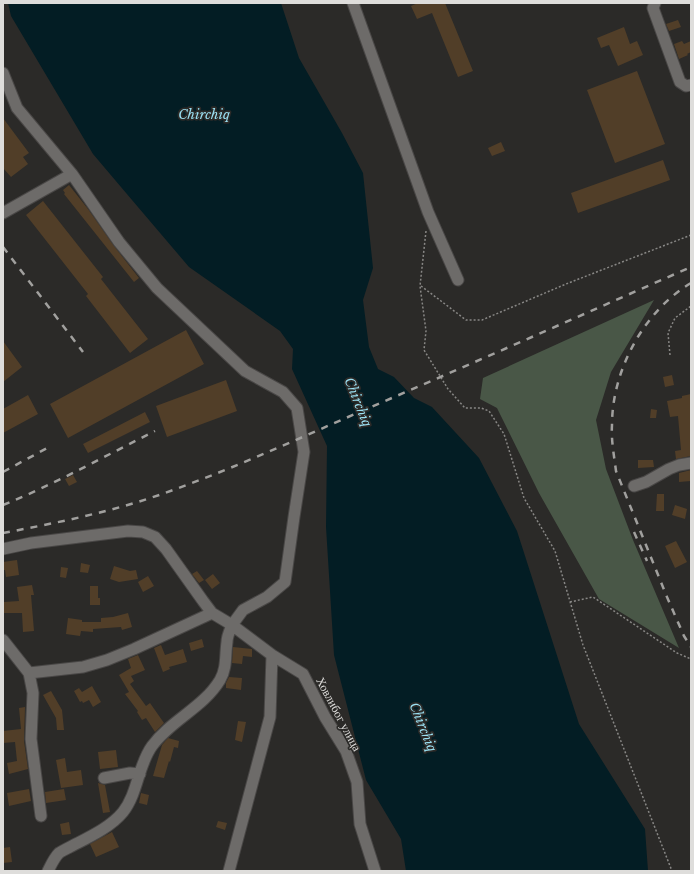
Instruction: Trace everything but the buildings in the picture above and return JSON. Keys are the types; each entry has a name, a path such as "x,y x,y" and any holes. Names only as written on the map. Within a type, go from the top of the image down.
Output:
{"street":[{"path":"353,3 428,212 458,280"},
{"path":"655,3 653,8 680,82 686,86 691,85"},
{"path":"3,74 18,108 72,174 119,242 157,288 246,370 283,392 297,408 304,452 285,582 266,597 243,610 232,624 227,641 225,668 220,680 210,693 163,732 151,747 130,800 123,812 109,825 58,854 48,871"},
{"path":"3,214 72,174"},
{"path":"634,486 646,482 668,469 691,463"},
{"path":"3,549 31,543 128,531 143,532 155,537 166,549 212,613 107,660 83,667 29,673"},
{"name":"Ховлибог улица","path":"212,613 232,624 272,655 303,674 325,717 346,750 357,782 360,824 375,871"},
{"path":"3,640 29,673 34,693 31,739 41,816"},
{"path":"229,871 270,717 272,655"},
{"path":"104,778 130,773 140,774"}],"path":[{"path":"427,227 420,286 426,332 424,350 448,388 464,408 481,408 488,411 504,434 524,498 555,551 583,645 672,871"},
{"path":"420,286 466,320 482,320 566,284 691,235"},
{"path":"670,355 668,333 676,318 691,306"},
{"path":"570,602 593,597 677,653 691,659"}],"green space":[{"path":"654,300 611,372 596,420 606,469 633,540 679,648 599,599 539,493 497,408 480,399 483,378"}],"water":[{"name":"Chirchiq","path":"8,3 281,3 299,58 363,173 373,268 363,300 369,347 378,369 394,377 414,398 432,407 479,458 517,531 579,724 645,829 648,871 406,871 401,839 366,780 334,655 326,527 327,446 292,369 293,349 280,331 189,267 93,154 11,16"}],"railway":[{"path":"3,247 83,352"},
{"path":"3,533 103,512 162,494 215,474 691,267"},
{"path":"691,283 674,295 659,309 645,326 634,344 625,363 618,384 613,404 612,431 616,471 667,597 684,636 691,647"},
{"path":"3,505 61,479 155,431"},
{"path":"3,472 49,447"},
{"path":"634,532 647,561"}]}
